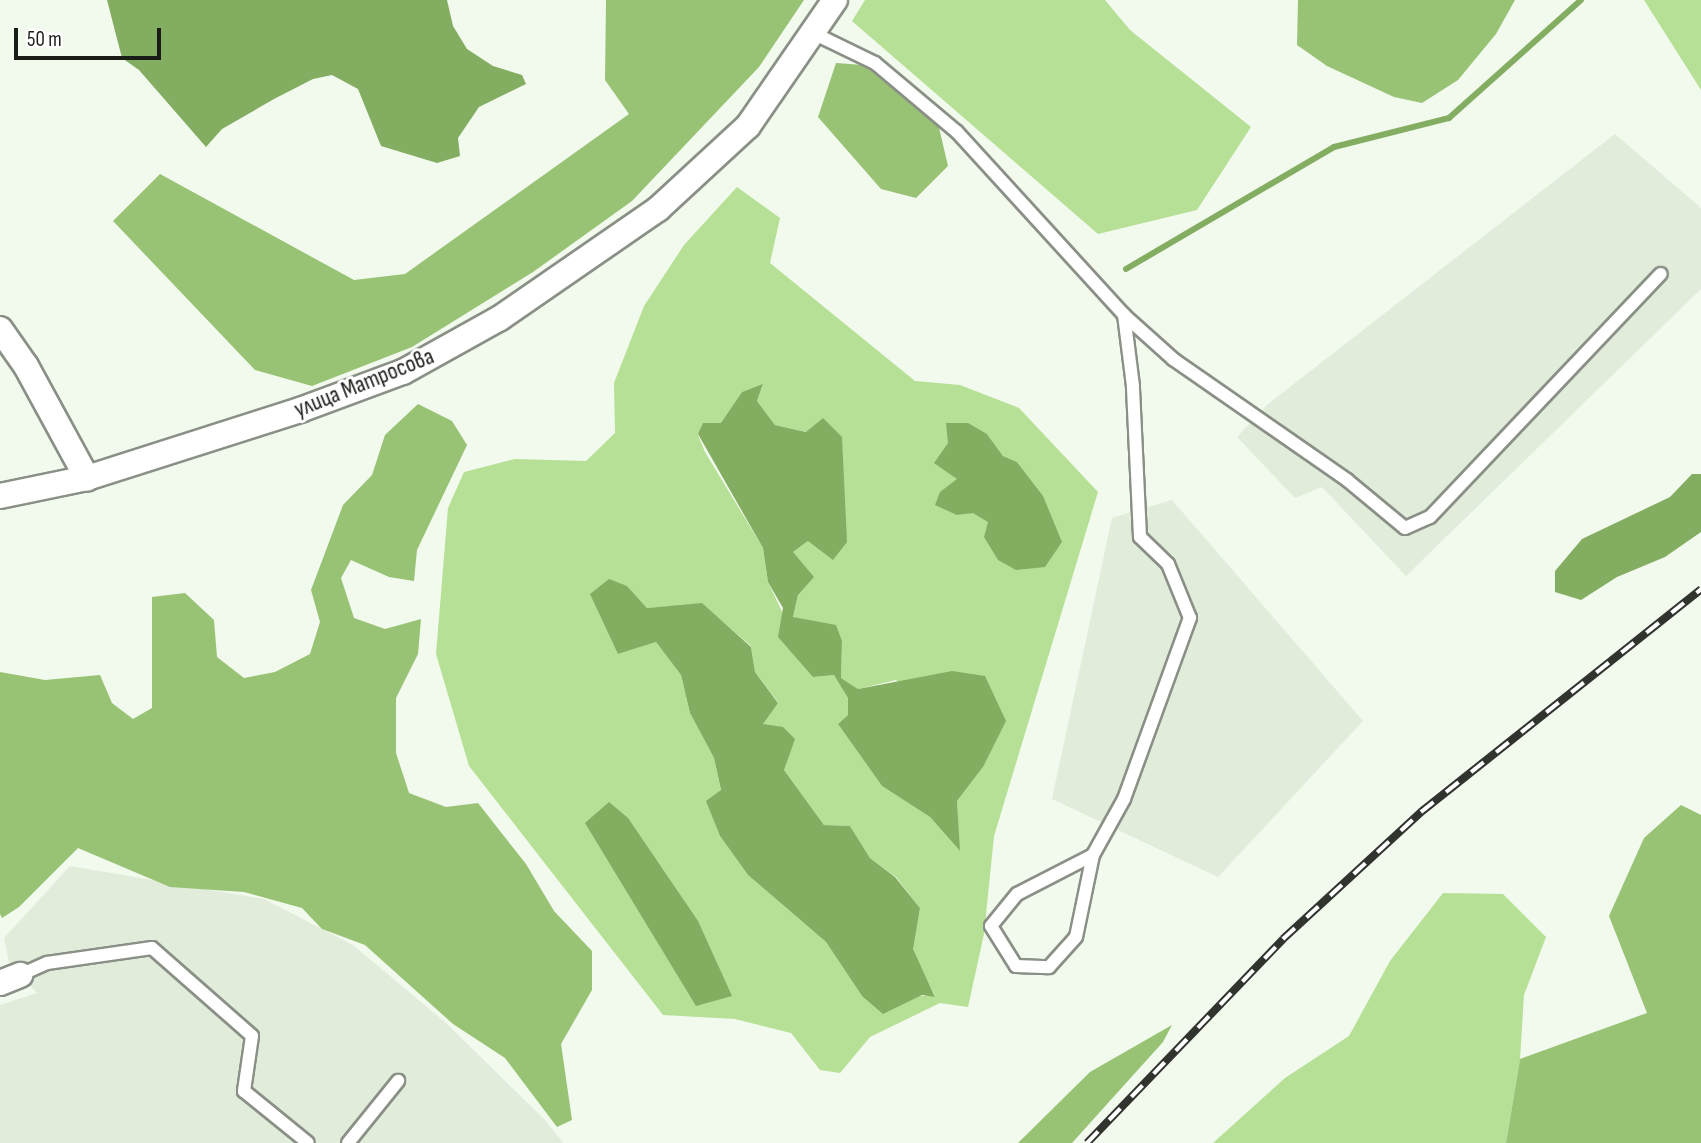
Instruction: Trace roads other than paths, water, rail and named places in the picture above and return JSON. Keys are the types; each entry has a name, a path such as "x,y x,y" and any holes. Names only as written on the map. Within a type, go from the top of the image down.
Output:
{"street":[{"name":"улица Матросова","path":"0,496 87,478 402,372 500,318 657,208 748,125 835,0"},
{"path":"0,328 26,366 87,478"}],"lane":[{"path":"813,33 875,63 957,132 1124,315 1173,359 1347,480 1405,528 1430,517 1661,274"},
{"path":"1094,855 1017,894 991,926 1016,966 1049,967 1076,937 1094,855 1124,799 1190,618 1168,564 1140,537 1133,386 1124,315"},
{"path":"10,979 47,963 152,947 252,1035 244,1091 308,1143"},
{"path":"348,1143 398,1082"}],"waterway":[{"path":"1126,269 1334,147 1449,118 1581,0"}],"railway":[{"path":"1087,1143 1283,939 1421,812 1701,589"}]}
